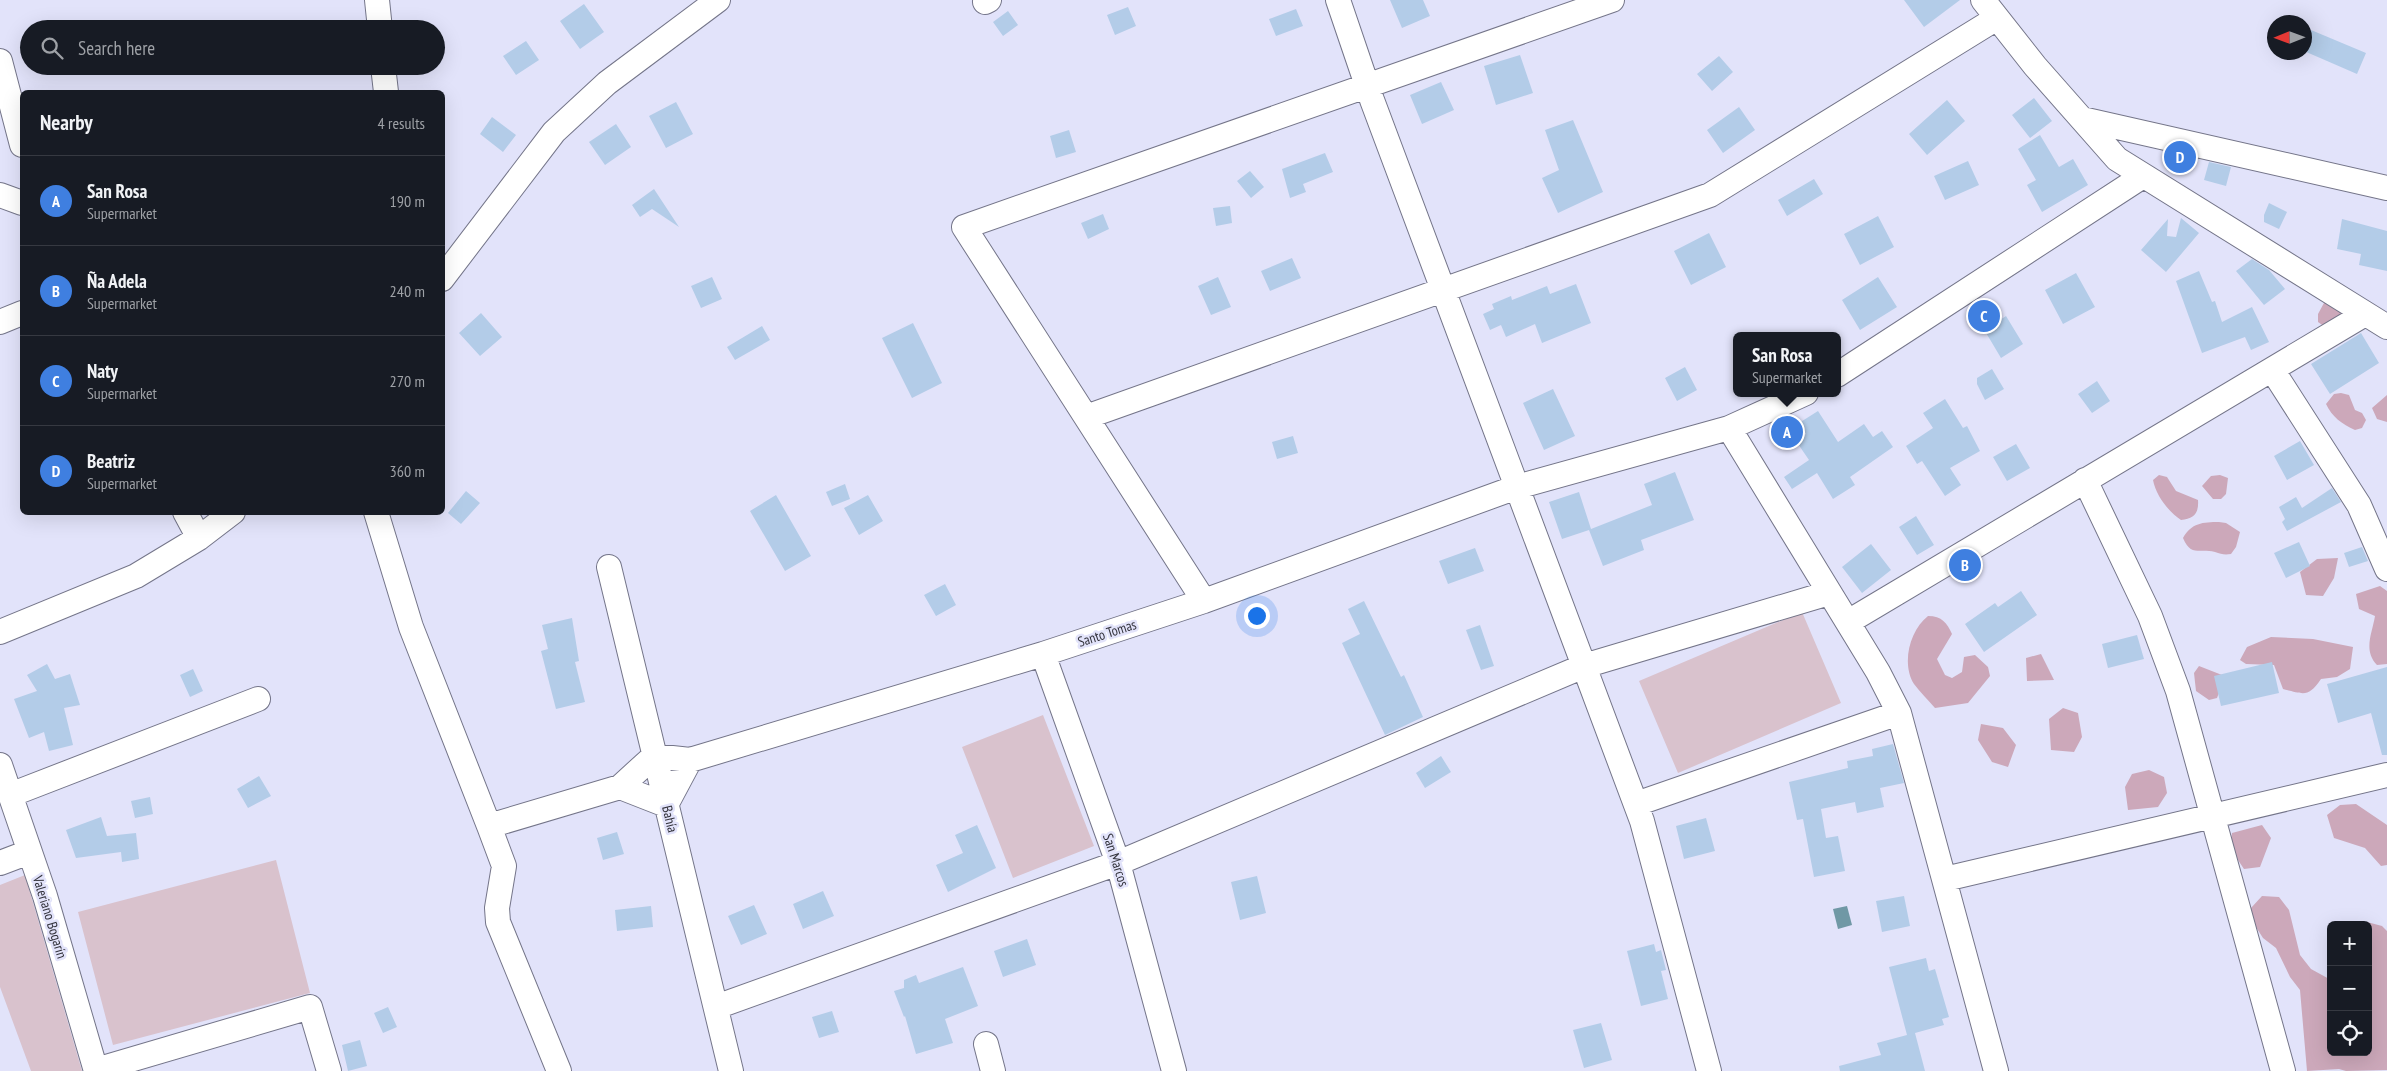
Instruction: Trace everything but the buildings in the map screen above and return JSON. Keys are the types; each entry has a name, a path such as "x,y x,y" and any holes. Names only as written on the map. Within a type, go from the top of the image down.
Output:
{"street":[{"path":"377,0 379,20"},
{"path":"445,275 554,132 607,83 718,0"},
{"path":"1338,0 1367,86 1636,804 1709,1071"},
{"path":"1204,601 964,227 1612,0"},
{"path":"1983,0 2082,119 2118,159 2387,327"},
{"path":"1086,417 1442,288 1710,195 1997,18"},
{"path":"0,61 20,137"},
{"path":"384,75 386,90"},
{"path":"2082,119 2387,188"},
{"path":"1841,372 2144,176"},
{"path":"0,195 20,202"},
{"path":"0,322 20,314"},
{"path":"1848,622 2366,314"},
{"path":"2273,371 2359,505 2387,569"},
{"name":"Santo Tomas","path":"654,756 690,760 1042,654 1204,601 1517,487 1729,428 1797,397"},
{"path":"1729,428 1878,672 1899,713 1996,1071"},
{"path":"2086,480 2150,616 2178,691 2283,1071"},
{"path":"187,515 199,538"},
{"path":"0,632 136,576 199,538 229,515"},
{"path":"377,515 411,627 504,866 497,908 498,922 559,1071"},
{"name":"Bahía","path":"609,567 731,1071"},
{"path":"716,1007 1118,863 1584,666 1829,594"},
{"name":"San Marcos","path":"1042,654 1118,863 1174,1071"},
{"path":"10,795 258,699"},
{"path":"1636,804 1899,713"},
{"path":"489,826 620,787 654,756"},
{"path":"620,787 666,805 690,760"},
{"name":"Valeriano Bogarín","path":"0,765 45,896 96,1070"},
{"path":"1945,879 2387,775"},
{"path":"0,863 29,852"},
{"path":"96,1070 310,1007 329,1071"},
{"path":"986,1044 993,1071"}],"shaded area":[{"path":"2324,303 2332,303 2341,311 2341,317 2325,327 2318,322 2318,314"},
{"path":"2334,394 2349,395 2355,410 2362,413 2366,420 2362,428 2355,430 2346,425 2338,420 2328,409 2326,404"},
{"path":"2387,395 2387,422 2377,419 2372,408"},
{"path":"2159,475 2167,477 2176,491 2198,500 2198,508 2192,517 2181,520 2172,513 2160,498 2153,480"},
{"path":"2220,475 2228,478 2226,494 2221,499 2213,499 2202,486 2211,476"},
{"path":"2226,523 2240,532 2236,547 2231,554 2196,551 2189,548 2183,538 2190,529 2198,524"},
{"path":"2338,558 2334,578 2323,596 2306,595 2300,572 2317,559"},
{"path":"2380,586 2387,591 2387,664 2377,665 2370,654 2369,648 2375,616 2359,609 2356,594"},
{"path":"1802,612 1841,703 1678,773 1639,681"},
{"path":"1928,616 1937,617 1943,621 1952,634 1937,659 1945,675 1952,678 1962,672 1964,657 1975,655 1988,667 1990,676 1968,703 1935,708 1914,684 1910,676 1908,666 1909,647 1916,630"},
{"path":"2271,637 2313,639 2353,647 2350,669 2337,677 2321,679 2309,692 2301,693 2283,689 2274,665 2246,664 2240,660 2247,647"},
{"path":"2041,654 2054,680 2027,681 2026,658"},
{"path":"2199,666 2222,675 2223,682 2217,698 2209,700 2196,691 2194,673"},
{"path":"2063,708 2078,713 2082,737 2074,752 2051,750 2049,719"},
{"path":"1043,715 1094,846 1013,878 962,747"},
{"path":"1981,724 2003,728 2016,745 2008,767 1992,762 1978,740"},
{"path":"2149,770 2164,777 2167,793 2158,807 2128,810 2125,787 2132,774"},
{"path":"2356,804 2387,825 2387,865 2381,866 2365,848 2334,838 2327,815 2340,805"},
{"path":"2262,825 2271,838 2260,867 2244,869 2230,848 2232,833"},
{"path":"276,860 310,993 113,1045 78,912"},
{"path":"25,875 82,1071 31,1071 0,987 0,885"},
{"path":"2262,896 2279,897 2289,910 2300,955 2311,969 2327,978 2327,1056 2372,1056 2372,923 2382,926 2387,931 2387,1070 2346,1071 2339,1069 2307,1071 2300,990 2290,977 2276,948 2263,938 2254,924 2251,908"}],"water":[{"path":"1847,906 1852,925 1838,929 1833,909"}],"place":[{"name":"Beatriz","path":"2180,157"},
{"name":"Naty","path":"1984,316"},
{"name":"San Rosa","path":"1787,432"},
{"name":"Ña Adela","path":"1965,565"}]}
